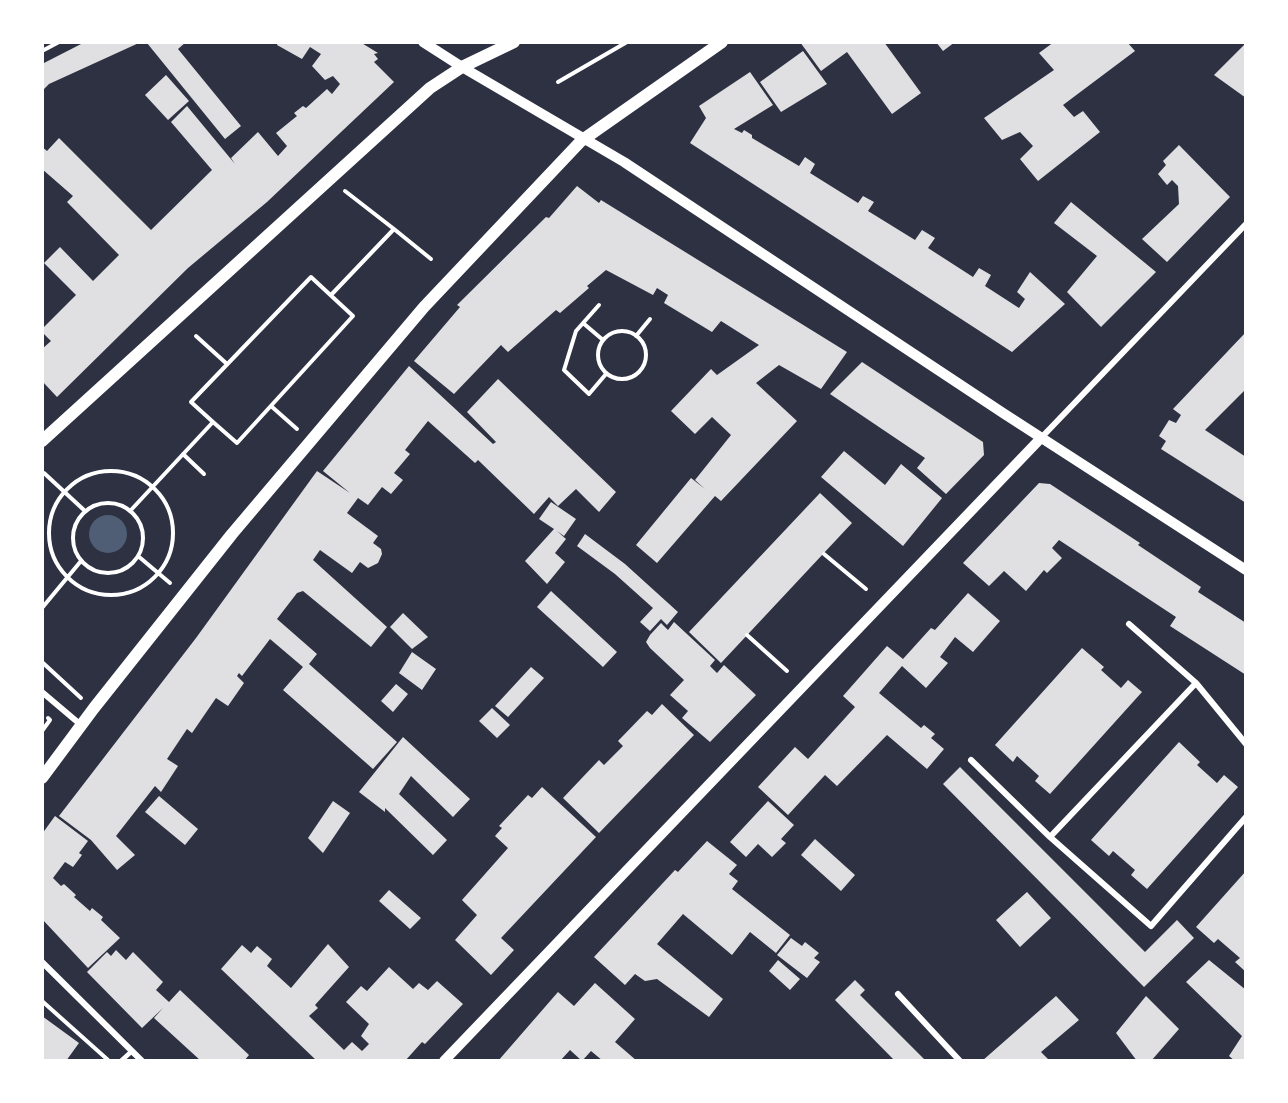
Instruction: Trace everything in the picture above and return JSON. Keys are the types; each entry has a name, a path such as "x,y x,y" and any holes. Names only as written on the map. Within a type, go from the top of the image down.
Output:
{"main road":[{"path":"42,441 430,88 462,67 514,42"},
{"path":"42,778 232,534 416,316 584,138 722,42"}],"street":[{"path":"423,42 584,138 1246,570"},
{"path":"444,1061 1246,224"},
{"path":"1130,624 1196,683 1246,744"},
{"path":"1050,837 1196,683"},
{"path":"42,692 81,725"},
{"path":"970,760 1050,837 1151,926 1246,817"},
{"path":"42,962 142,1061"},
{"path":"898,994 960,1061"}],"lane":[{"path":"121,1061 132,1051"}],"path":[{"path":"42,51 59,42"},
{"path":"558,82 627,42"},
{"path":"345,191 430,259"},
{"path":"331,295 394,229"},
{"path":"311,277 331,295 353,316 237,443 191,402 311,277"},
{"path":"599,305 576,332 564,370 589,394 606,374"},
{"path":"636,336 650,319"},
{"path":"583,323 603,340"},
{"path":"617,331 625,331 636,336 644,345 646,352 643,368 631,378 623,380 606,374 598,363 597,355 603,340 617,331"},
{"path":"196,336 227,364"},
{"path":"271,406 300,432"},
{"path":"131,510 213,423"},
{"path":"183,454 204,474"},
{"path":"107,471 128,473 147,482 162,496 171,514 174,534 170,555 159,574 145,586 127,594 106,596 87,591 68,578 56,563 49,543 50,523 56,503 64,493 69,486 87,475 107,471"},
{"path":"44,473 85,511"},
{"path":"109,502 120,504 131,510 143,530 144,541 134,562 113,573 102,573 90,569 81,561 72,540 74,528 85,511 97,504 109,502"},
{"path":"824,554 866,590"},
{"path":"138,556 159,574"},
{"path":"42,608 81,561"},
{"path":"747,635 787,671"},
{"path":"42,662 83,699"},
{"path":"42,712 50,720 42,731"},
{"path":"42,1000 109,1061"}],"water":[{"path":"108,515 122,520 127,534 122,548 108,553 94,548 89,534 94,520"}],"building":[{"path":"85,42 141,42 49,84 42,91 42,64"},
{"path":"186,42 178,49 241,126 225,139 147,43"},
{"path":"278,42 360,42 378,53 374,54 378,59 374,62 394,82 267,202 188,268 57,397 42,381 42,349 51,341 42,329 76,295 44,263 60,247 93,281 119,255 67,202 73,196 42,169 42,147 47,151 59,138 151,230 212,170 171,122 187,106 235,164 231,158 258,132 278,156 287,146 276,133 297,116 294,113 303,106 306,108 327,89 332,94 340,84 333,76 325,80 312,66 321,54 310,47 302,59 277,45"},
{"path":"800,42 884,42 921,93 892,114 847,52 821,71"},
{"path":"936,42 955,42 943,51"},
{"path":"1054,42 1127,42 1135,51 1063,105 1074,117 1083,111 1100,132 1038,181 1020,159 1033,146 1020,132 1002,140 984,118 1054,70 1039,53"},
{"path":"1246,43 1246,98 1214,75"},
{"path":"803,51 827,84 781,112 760,82"},
{"path":"750,72 773,105 734,129 742,133 744,130 752,135 752,138 799,166 805,157 815,164 810,173 858,203 863,196 874,202 868,211 915,240 922,230 935,238 928,248 973,277 979,268 991,275 985,286 1019,308 1025,299 1017,292 1030,272 1065,304 1012,352 690,143 706,118 699,106"},
{"path":"166,75 189,101 168,120 145,95"},
{"path":"1179,145 1230,197 1167,262 1142,239 1179,204 1178,186 1172,180 1167,185 1158,174 1166,165 1163,161"},
{"path":"577,186 599,203 601,200 847,352 821,389 779,365 756,383 797,421 721,501 715,496 657,563 636,545 691,478 705,489 695,480 731,435 712,417 695,434 671,411 711,369 717,375 759,345 721,321 712,332 664,303 668,295 657,288 653,295 606,270 560,313 556,310 508,352 501,345 454,394 414,361 460,307 457,305 546,217 549,218"},
{"path":"1071,202 1156,272 1101,327 1067,292 1097,256 1054,223"},
{"path":"1246,332 1246,389 1205,430 1246,457 1246,503 1161,449 1166,441 1159,436 1169,420 1176,423 1181,415 1173,409"},
{"path":"862,362 983,442 984,455 946,494 917,468 925,458 830,394"},
{"path":"409,366 493,444 496,442 467,412 498,379 616,492 599,512 576,489 558,506 549,497 534,514 478,460 475,463 428,421 405,450 410,454 394,473 403,480 391,494 382,487 368,505 358,498 347,513 378,536 373,543 381,549 382,554 378,563 368,568 360,562 352,573 320,550 313,560 387,627 371,647 303,591 297,593 277,619 317,654 309,664 397,742 373,769 283,690 303,667 270,639 242,676 239,673 237,676 244,683 228,706 216,698 192,733 187,729 167,759 178,766 161,792 155,786 116,836 135,855 117,870 91,840 59,816 196,638 317,471 350,493 323,471"},
{"path":"844,451 885,485 901,464 942,498 903,546 821,477"},
{"path":"1039,483 1050,484 1140,543 1138,545 1201,587 1198,592 1246,623 1246,675 1170,626 1176,617 1059,540 1052,548 1062,558 1047,573 1044,570 1026,591 1004,571 989,586 963,563"},
{"path":"820,493 852,523 721,663 689,632"},
{"path":"551,502 576,519 564,536 557,531 566,539 555,553 565,562 547,584 525,561 554,529 539,519"},
{"path":"585,534 625,564 678,612 667,625 661,619 650,631 640,622 653,608 615,574 577,546"},
{"path":"551,591 617,652 603,667 537,607"},
{"path":"968,593 1000,621 973,652 955,637 940,657 948,663 926,688 902,666 879,693 921,728 924,725 935,734 931,738 944,749 927,769 887,735 837,786 825,775 788,815 758,787 795,747 808,759 855,707 843,696 887,646 903,659 931,628 935,630"},
{"path":"403,613 428,637 412,649 390,627"},
{"path":"674,622 715,660 710,666 717,673 724,665 756,695 710,742 682,718 688,711 670,695 684,680 646,642 661,623 668,630"},
{"path":"1082,648 1104,667 1101,670 1121,688 1128,680 1142,692 1050,794 1035,781 1039,776 1017,756 1013,762 995,745"},
{"path":"412,652 436,669 422,690 399,673"},
{"path":"531,667 544,678 508,717 495,706"},
{"path":"396,684 408,694 393,712 381,701"},
{"path":"662,704 694,735 599,833 563,798 599,760 604,765 623,746 618,741 647,711 652,715"},
{"path":"492,708 510,725 497,738 479,721"},
{"path":"403,737 470,799 453,817 411,776 399,794 447,840 433,855 385,808 385,812 359,792"},
{"path":"1179,742 1200,762 1197,765 1217,783 1224,775 1238,787 1147,889 1131,875 1135,870 1113,851 1109,856 1091,840"},
{"path":"960,767 1145,952 1177,920 1194,938 1144,987 943,784"},
{"path":"542,787 596,837 501,938 514,950 491,975 455,940 477,915 462,900 508,848 495,836 502,828 499,826 528,795 532,798"},
{"path":"159,796 198,829 185,845 145,812"},
{"path":"333,801 350,813 323,853 308,838"},
{"path":"768,801 794,825 781,839 786,843 772,857 758,844 746,857 730,842"},
{"path":"55,816 88,841 73,867 65,862 53,878 61,886 64,884 76,895 74,897 90,911 92,908 103,917 101,920 120,938 88,968 42,919 42,834"},
{"path":"815,839 855,875 841,891 801,855"},
{"path":"707,841 737,865 729,874 738,881 732,889 790,935 776,953 750,932 732,955 683,914 657,944 723,999 709,1017 657,979 645,981 635,974 625,985 594,957 675,870 678,872"},
{"path":"1246,871 1246,972 1235,962 1240,958 1218,939 1214,943 1196,927"},
{"path":"389,890 421,918 410,929 379,901"},
{"path":"1027,892 1051,918 1020,947 996,920"},
{"path":"791,938 802,946 805,942 819,953 814,958 820,962 807,978 777,955"},
{"path":"328,944 349,967 315,1005 318,1008 309,1016 344,1050 352,1042 362,1051 369,1044 361,1036 369,1024 346,1002 361,986 367,991 389,967 413,989 419,983 428,990 437,981 463,1004 425,1044 422,1042 405,1061 317,1061 221,969 242,945 251,953 257,946 272,959 267,966 291,988"},
{"path":"116,950 126,960 133,952 163,982 156,990 169,1002 180,990 249,1055 244,1061 201,1061 154,1018 163,1008 142,1028 87,972 107,952 111,956"},
{"path":"778,960 800,979 790,990 769,971"},
{"path":"1209,960 1246,990 1246,1061 1235,1061 1229,1056 1242,1036 1186,982"},
{"path":"855,980 865,990 860,995 926,1061 895,1061 835,1000"},
{"path":"595,983 635,1019 615,1042 637,1061 603,1061 591,1051 582,1061 570,1050 560,1061 498,1061 558,992 574,1006"},
{"path":"1056,996 1079,1020 1041,1052 1050,1061 982,1061"},
{"path":"1146,996 1179,1029 1151,1061 1137,1061 1116,1033"},
{"path":"42,1016 79,1043 66,1061 42,1061"}]}
